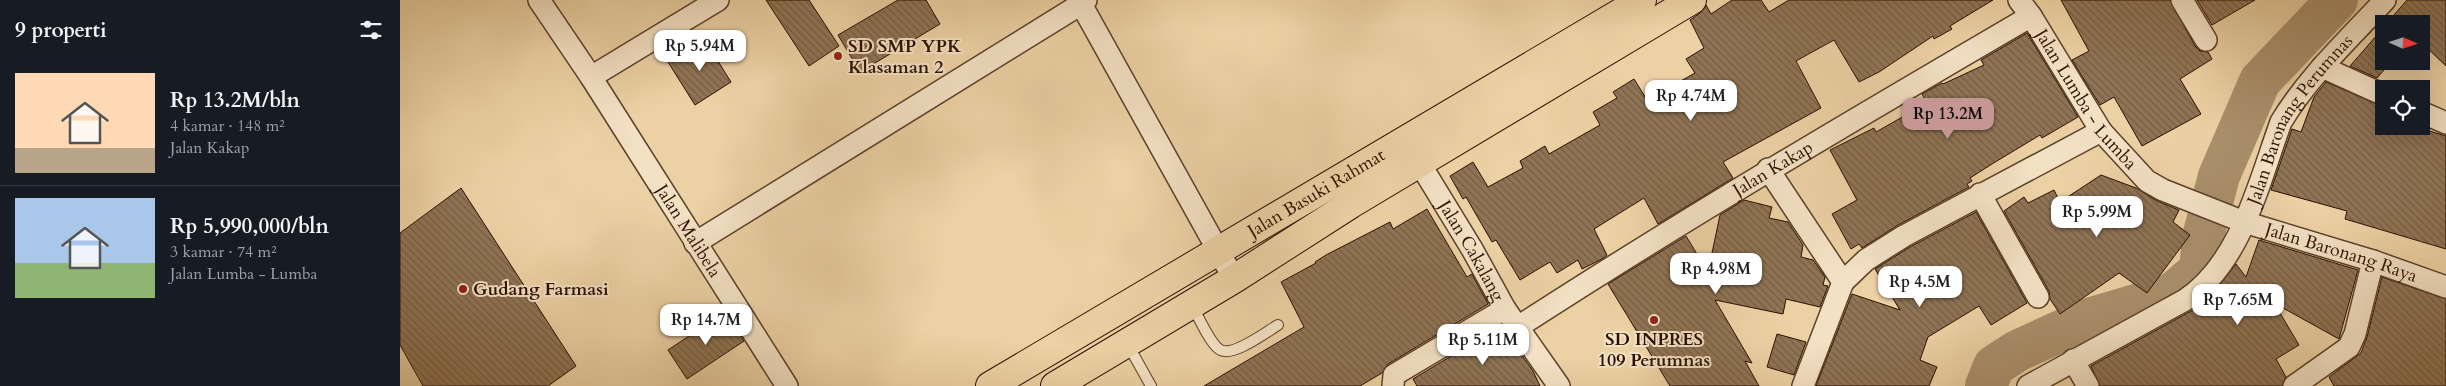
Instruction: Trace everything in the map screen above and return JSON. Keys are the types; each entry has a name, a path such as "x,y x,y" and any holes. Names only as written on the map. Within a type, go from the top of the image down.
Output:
{"highway":[{"name":"Jalan Basuki Rahmat","path":"1056,386 1234,279 1351,204 1420,164 1573,56 1642,0"},
{"name":"Jalan Basuki Rahmat","path":"990,386 1218,251 1573,56 1692,0"}],"street":[{"name":"Jalan Malibela","path":"539,0 591,76 787,386"},
{"path":"591,76 718,0"},
{"path":"2182,0 2206,40"},
{"name":"Jalan Baronang Perumnas","path":"2028,386 2185,300 2204,286 2227,256 2239,221 2281,122 2288,110 2322,68 2385,0"},
{"path":"695,243 1082,1 1234,279"},
{"name":"Jalan Lumba - Lumba","path":"2023,4 2101,131 2138,174 2163,190 2239,221"},
{"name":"Jalan Kakap","path":"1518,327 1648,243 1768,169 2023,4"},
{"path":"2322,68 2375,91"},
{"path":"2430,116 2446,123"},
{"path":"1804,386 1844,282 1866,260 1904,236 1980,194 2101,131"},
{"name":"Jalan Cakalang","path":"1420,164 1472,249 1504,309 1558,386"},
{"path":"1768,169 1844,282"},
{"path":"1980,194 2038,297"},
{"name":"Jalan Baronang Raya","path":"2239,221 2372,261 2446,287"},
{"path":"2294,386 2349,347 2356,334 2372,261"},
{"path":"1393,386 1394,375 1504,309"},
{"path":"2073,360 2088,386"}],"lane":[{"path":"1192,304 1214,345 1222,351 1233,351 1278,325"},
{"path":"1127,343 1151,386"}],"building":[{"path":"766,0 809,0 839,46 809,66"},
{"path":"898,0 926,0 940,24 860,72 838,35"},
{"path":"1732,0 1761,0 1769,12 1789,0 1993,0 1950,26 1952,29 1934,39 1933,36 1879,72 1859,82 1834,40 1796,61 1821,108 1723,162 1733,178 1658,224 1644,198 1594,229 1607,255 1602,259 1582,269 1578,260 1557,273 1550,262 1520,280 1496,240 1492,242 1466,197 1463,199 1450,176 1473,162 1488,187 1523,168 1520,161 1545,146 1549,154 1600,125 1593,112 1617,98 1613,92 1634,79 1647,100 1695,73 1686,59 1704,48 1690,20 1700,13 1706,5 1711,14"},
{"path":"2061,0 2170,0 2195,46 2200,51 2208,52 2212,59 2180,79 2201,114 2142,146 2114,97 2100,105 2072,60 2089,51"},
{"path":"2197,0 2255,0 2212,25"},
{"path":"2407,0 2446,0 2446,66 2430,51 2430,15 2394,15"},
{"path":"2027,33 2078,117 2042,138 2040,135 1970,178 1972,181 1967,184 1969,187 1898,225 1862,248 1859,244 1851,249 1832,214 1857,200 1830,150 1874,128 1876,132 1927,103 1922,94 1984,65 1981,60"},
{"path":"2375,37 2375,70 2384,70 2377,78 2350,66"},
{"path":"704,39 731,82 695,105 668,62"},
{"path":"2326,82 2375,103 2375,135 2430,135 2430,131 2446,136 2446,249 2345,219 2347,211 2271,190 2292,129 2301,132 2314,97"},
{"path":"2101,175 2136,188 2157,201 2179,210 2173,222 2190,235 2147,293 2119,273 2060,314 2050,299 2049,291 2004,211 2024,197 2028,203 2054,190 2060,202"},
{"name":"Gudang Farmasi","path":"461,188 576,366 548,386 423,386 400,345 400,233"},
{"path":"1744,200 1772,207 1769,218 1788,222 1803,245 1801,257 1813,260 1825,277 1823,285 1828,286 1820,307 1786,299 1783,314 1715,300 1752,363 1745,361 1759,386 1670,386 1608,284 1686,236 1708,272 1720,215"},
{"path":"1427,209 1467,277 1472,274 1488,304 1388,364 1382,373 1360,386 1204,386 1304,327 1281,282 1316,263 1326,255 1390,222 1393,229"},
{"path":"1976,212 2027,303 1991,325 1979,306 1928,337 1920,360 1937,367 1929,386 1816,386 1852,294 1900,310 1875,269 1910,247"},
{"path":"2259,240 2358,270 2339,339 2274,303 2299,345 2276,359 2286,377 2282,386 2100,386 2091,366 2193,310 2214,292 2236,264 2246,277"},
{"path":"2382,277 2446,299 2446,386 2334,386 2329,377 2361,353 2367,337"},
{"path":"725,312 744,341 687,379 668,350"},
{"path":"1501,326 1533,371 1540,386 1417,386 1413,379"},
{"path":"1777,334 1806,342 1794,375 1767,367"}],"waterway":[{"path":"1986,386 1994,366 2017,351 2085,320 2172,294 2200,270 2203,237 2219,176 2260,81 2337,0"}],"place":[{"name":"SD SMP YPK Klasaman 2","path":"838,56"},
{"name":"Gudang Farmasi","path":"463,289"},
{"name":"SD INPRES 109 Perumnas","path":"1654,320"}]}
